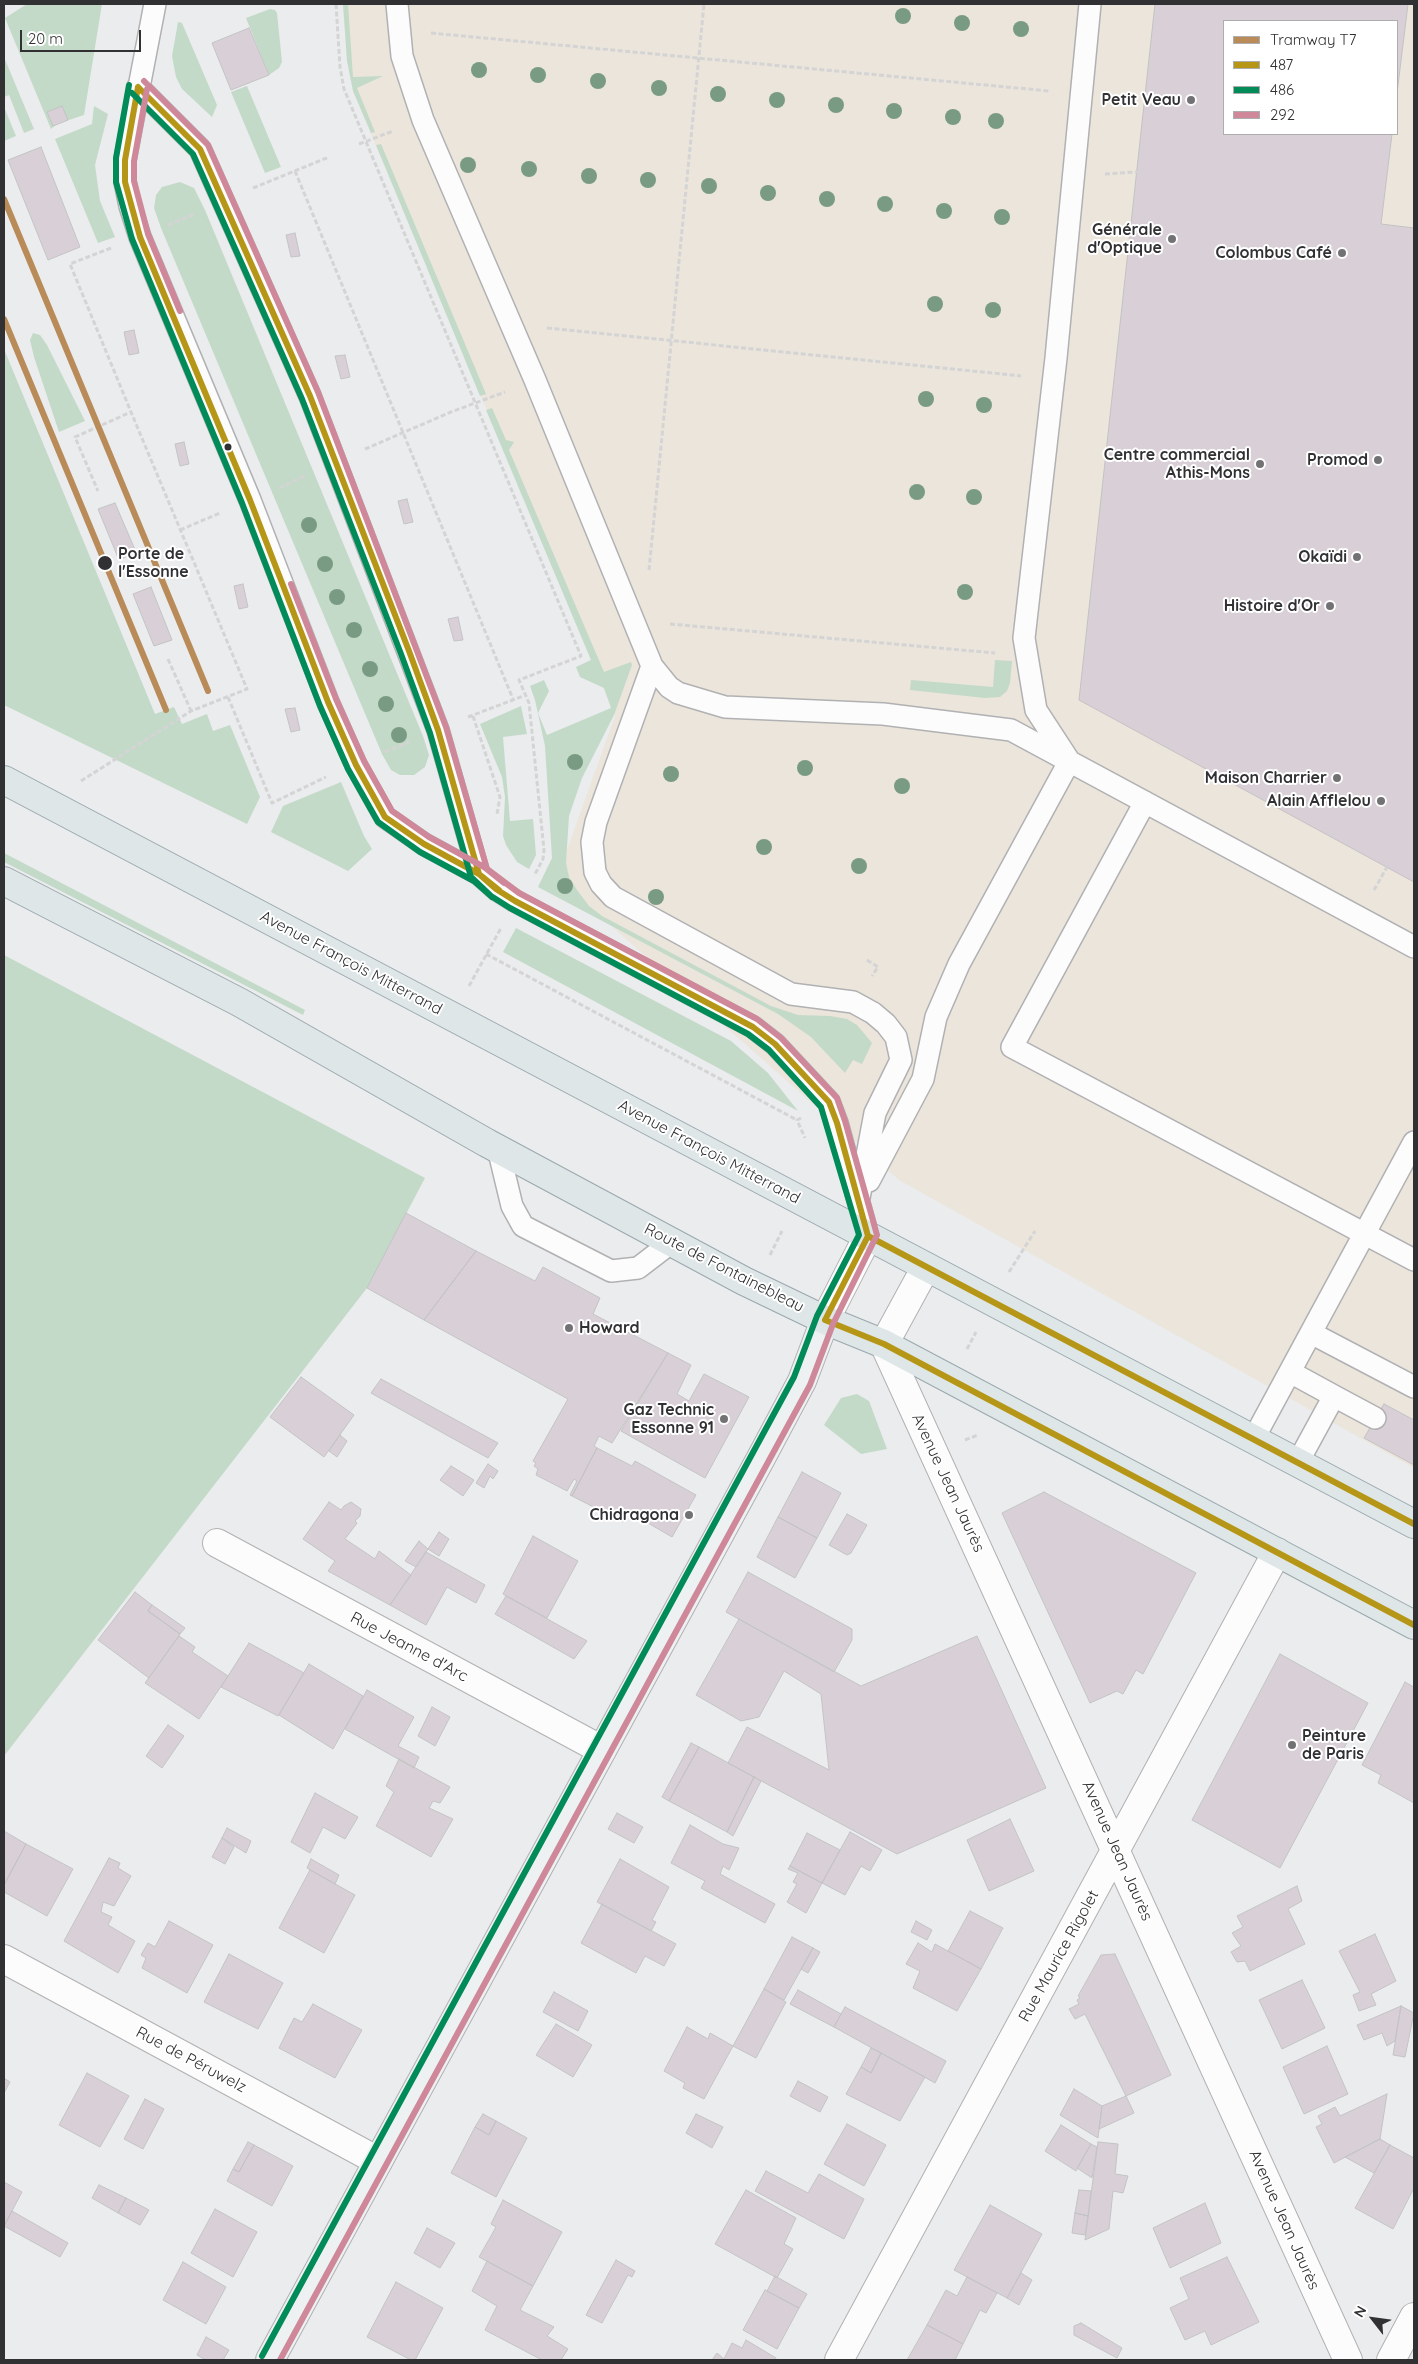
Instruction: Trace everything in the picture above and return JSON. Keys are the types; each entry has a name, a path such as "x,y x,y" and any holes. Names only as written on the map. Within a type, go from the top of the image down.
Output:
{"main road":[{"name":"Avenue François Mitterrand","path":"4,780 1414,1524"},
{"path":"4,881 238,1002 492,1146"},
{"name":"Route de Fontainebleau","path":"492,1146 672,1242 825,1320 884,1344 1414,1625"}],"street":[{"path":"270,2360 802,1381 825,1320 868,1236"},
{"path":"884,1344 926,1267"},
{"name":"Avenue Jean Jaurès","path":"884,1344 1348,2360"},
{"name":"Rue Jeanne d'Arc","path":"217,1543 602,1750"},
{"name":"Rue Maurice Rigolet","path":"839,2360 1277,1552"},
{"name":"Rue de Péruwelz","path":"4,1959 378,2161"},
{"path":"1391,2360 1414,2318"}],"lane":[{"path":"155,4 125,160 124,182 130,206 140,237 250,500 328,702 356,765 384,817 424,844 479,874 496,889 515,901 753,1027 775,1044 829,1102 837,1123 868,1236"},
{"path":"397,4 402,56 423,120 535,380 652,666 662,681 678,693 725,708 883,714 1011,730 1414,947"},
{"path":"1069,762 1036,710 1024,638 1056,358 1090,4"},
{"path":"138,87 200,150 310,396 438,730 479,874"},
{"path":"652,666 596,822 592,842 595,872 601,884 613,897 791,994 853,1002 873,1013 886,1024 896,1038 901,1060 875,1114 858,1204"},
{"path":"858,1204 923,1079 936,1017 959,964 1069,762"},
{"path":"1145,802 1012,1047 1414,1260"},
{"path":"1254,1438 1414,1142"},
{"path":"492,1146 512,1206 523,1226 611,1271 638,1268 672,1242"},
{"path":"1311,1334 1414,1387"},
{"path":"1290,1372 1375,1418"},
{"path":"1298,1462 1334,1396"}],"path":[{"path":"336,4 340,67 344,90 581,656 519,680 528,703 544,850 543,859 532,880 525,883 468,987"},
{"path":"648,573 680,232 704,4"},
{"path":"429,32 1053,91"},
{"path":"248,191 329,157"},
{"path":"295,171 513,700"},
{"path":"161,228 197,213"},
{"path":"79,782 192,711 247,689 70,264 112,248"},
{"path":"544,327 1027,377"},
{"path":"98,491 75,437 131,412"},
{"path":"668,624 998,653"},
{"path":"168,658 192,711"},
{"path":"228,697 272,804 356,765 526,695"},
{"path":"472,716 500,798 496,823"},
{"path":"486,954 797,1120"},
{"path":"935,1454 984,1432 963,1357 992,1301 1035,1231"}],"shaded area":[{"path":"343,4 1414,4 1414,1468 899,1180 557,878 615,716 353,91 347,61"}],"green space":[{"path":"27,4 102,4 84,115 57,124 51,129 5,18"},
{"path":"343,4 348,4 353,77 383,76 357,88 375,132 371,133 353,91 347,61"},
{"path":"270,9 275,10 277,13 282,62 279,68 269,75 246,18"},
{"path":"178,22 182,23 217,105 212,117 182,89 176,77 172,56"},
{"path":"4,57 34,129 24,133 9,95 4,97"},
{"path":"247,86 281,167 265,173 231,92"},
{"path":"94,106 108,114 95,165 100,201 115,237 98,243 55,139 92,124"},
{"path":"4,107 16,136 4,141"},
{"path":"381,144 486,394 480,396 376,145"},
{"path":"180,182 194,188 205,210 423,736 429,755 425,767 414,775 400,775 391,770 382,754 161,228 154,208 156,195 162,187"},
{"path":"33,333 40,335 47,345 85,421 59,432 34,357 30,340"},
{"path":"4,349 155,714 174,707 182,724 207,714 213,731 230,725 260,797 247,824 4,705"},
{"path":"492,408 506,440 514,442 509,450 604,672 631,662 632,665 614,715 582,778 569,816 566,863 569,877 589,906 602,916 771,1006 798,1015 830,1016 847,1019 857,1025 872,1043 862,1064 853,1060 845,1073 811,1037 778,1014 538,887 552,858 545,746 530,686 544,680 549,691 538,713 547,735 611,708 604,688 580,677 576,667 591,660 486,410"},
{"path":"995,660 1012,661 1010,683 1007,691 1000,697 985,698 910,690 911,680 993,687"},
{"path":"521,706 527,734 503,737 510,821 533,819 536,855 529,869 517,862 506,845 503,836 505,797 502,777 480,724"},
{"path":"341,782 364,836 372,849 348,871 271,832 283,806"},
{"path":"4,853 305,1010 303,1015 4,862"},
{"path":"516,928 731,1041 768,1073 798,1111 503,952"},
{"path":"4,955 425,1178 367,1288 4,1756"},
{"path":"857,1394 869,1401 887,1449 861,1454 824,1425 841,1398"}],"building":[{"name":"Centre commercial Athis-Mons","path":"1155,4 1408,4 1398,85 1398,20 1223,20 1223,135 1392,135 1381,224 1414,228 1414,882 1079,700"},
{"path":"249,28 269,75 231,90 212,43"},
{"path":"62,106 68,120 53,126 47,112"},
{"path":"41,147 80,247 48,260 8,160"},
{"path":"295,233 300,256 291,257 286,235"},
{"path":"134,330 139,353 129,355 124,332"},
{"path":"345,355 350,377 341,379 335,356"},
{"path":"184,442 189,464 180,466 175,444"},
{"path":"407,499 413,522 404,524 398,501"},
{"path":"115,503 136,552 119,560 98,509"},
{"path":"243,584 248,607 239,609 234,586"},
{"path":"151,587 172,640 154,646 133,594"},
{"path":"458,617 463,640 454,641 448,619"},
{"path":"295,708 300,730 291,732 285,709"},
{"path":"406,1213 476,1251 424,1320 367,1288"},
{"path":"476,1251 535,1281 543,1267 600,1298 593,1314 668,1353 612,1443 599,1436 594,1446 597,1448 572,1496 570,1495 577,1481 574,1479 567,1491 536,1475 538,1469 534,1466 536,1463 533,1461 568,1399 424,1320"},
{"path":"668,1353 691,1365 677,1394 689,1401 704,1374 749,1397 705,1478 621,1431"},
{"path":"301,1377 354,1415 324,1457 270,1417"},
{"path":"381,1379 498,1443 488,1458 371,1393"},
{"path":"1384,1404 1414,1420 1414,1465 1364,1438"},
{"path":"340,1435 347,1441 337,1457 329,1451"},
{"path":"597,1448 632,1466 635,1461 696,1495 672,1537 648,1523 650,1520 629,1510 623,1522 572,1496"},
{"path":"488,1464 498,1471 493,1479 490,1476 484,1488 476,1483"},
{"path":"451,1466 474,1480 463,1496 440,1480"},
{"path":"802,1472 841,1493 817,1538 778,1517"},
{"path":"1044,1492 1196,1573 1143,1674 1136,1670 1123,1694 1117,1691 1090,1703 1002,1513"},
{"path":"329,1502 341,1510 351,1502 361,1509 360,1516 355,1521 357,1523 345,1539 375,1559 379,1551 411,1575 390,1605 328,1571 335,1561 303,1539"},
{"path":"847,1514 867,1525 851,1553 847,1555 829,1545"},
{"path":"778,1517 817,1538 795,1578 757,1557"},
{"path":"439,1532 449,1539 439,1556 428,1549"},
{"path":"533,1536 578,1561 547,1618 503,1594"},
{"path":"419,1541 428,1549 416,1567 405,1561"},
{"path":"426,1552 485,1585 476,1603 447,1587 426,1625 390,1605"},
{"path":"748,1572 852,1629 852,1640 834,1672 726,1612"},
{"path":"135,1592 152,1605 148,1611 180,1634 149,1678 98,1640"},
{"path":"506,1596 587,1641 574,1659 495,1614"},
{"path":"152,1605 185,1628 180,1634 148,1611"},
{"path":"739,1619 861,1686 977,1636 1046,1788 897,1854 728,1763 747,1727 829,1770 821,1694 784,1671 759,1717 741,1721 696,1695"},
{"path":"179,1636 195,1647 192,1652 228,1676 199,1719 145,1683"},
{"path":"249,1643 304,1673 278,1716 221,1687"},
{"path":"1280,1654 1368,1703 1280,1868 1192,1820"},
{"path":"309,1664 363,1696 333,1749 279,1715"},
{"path":"1405,1682 1414,1687 1414,1803 1378,1783 1381,1775 1362,1765"},
{"path":"367,1690 414,1717 398,1746 419,1757 414,1768 345,1729"},
{"path":"432,1707 450,1717 435,1746 418,1736"},
{"path":"168,1725 184,1736 162,1768 146,1756"},
{"path":"691,1743 699,1747 669,1801 662,1797"},
{"path":"699,1747 754,1777 727,1832 669,1801"},
{"path":"399,1759 450,1787 440,1803 433,1801 429,1808 453,1819 431,1857 376,1826 394,1792 386,1786"},
{"path":"754,1777 761,1781 733,1836 727,1832"},
{"path":"315,1793 358,1817 345,1839 323,1827 310,1853 291,1842"},
{"path":"617,1813 643,1827 634,1843 608,1829"},
{"path":"1010,1819 1034,1871 989,1891 967,1840"},
{"path":"690,1825 723,1844 739,1848 729,1870 723,1866 720,1874 775,1904 765,1923 701,1888 705,1881 671,1863"},
{"path":"227,1828 251,1841 246,1853 222,1838"},
{"path":"4,1831 26,1844 4,1885"},
{"path":"850,1832 882,1850 870,1871 861,1866 845,1895 822,1883"},
{"path":"807,1833 840,1850 822,1883 790,1866"},
{"path":"222,1838 234,1847 225,1864 212,1857"},
{"path":"26,1844 73,1869 47,1916 4,1892 4,1885"},
{"path":"109,1858 120,1863 118,1868 131,1876 114,1906 103,1902 101,1912 112,1917 108,1925 135,1941 118,1973 64,1941"},
{"path":"311,1859 339,1875 335,1884 307,1868"},
{"path":"620,1859 669,1887 652,1920 656,1922 651,1931 597,1902"},
{"path":"790,1866 822,1883 806,1913 787,1902 797,1884 793,1882 798,1873 788,1869"},
{"path":"310,1870 355,1895 324,1953 279,1928"},
{"path":"1297,1886 1302,1901 1288,1909 1305,1944 1250,1971 1245,1961 1237,1962 1231,1952 1241,1946 1232,1933 1243,1927 1237,1916"},
{"path":"602,1904 676,1944 664,1966 645,1956 636,1973 581,1943"},
{"path":"970,1911 1003,1928 981,1969 948,1951"},
{"path":"169,1921 213,1945 187,1993 142,1968 146,1958 141,1955 148,1943 155,1947"},
{"path":"916,1921 932,1930 927,1940 911,1932"},
{"path":"1375,1934 1396,1981 1371,1994 1376,2005 1359,2011 1353,1995 1360,1992 1339,1951"},
{"path":"792,1937 813,1948 784,2000 764,1989"},
{"path":"918,1943 932,1952 935,1944 981,1969 957,2011 913,1988 920,1971 906,1964"},
{"path":"813,1948 820,1952 808,1973 801,1969"},
{"path":"229,1954 283,1983 258,2029 204,2002"},
{"path":"1115,1954 1171,2075 1126,2096 1085,2014 1075,2019 1069,2009 1079,2004 1077,2000 1080,1998 1078,1996 1101,1955"},
{"path":"1302,1980 1325,2028 1282,2049 1259,2000"},
{"path":"764,1989 786,2002 756,2058 733,2046"},
{"path":"798,1990 841,2014 834,2027 790,2004"},
{"path":"554,1992 588,2011 578,2031 543,2012"},
{"path":"313,2004 362,2030 335,2078 279,2048 294,2018 302,2022"},
{"path":"1401,2006 1414,2013 1405,2057 1393,2055"},
{"path":"1401,2006 1395,2041 1387,2046 1382,2033 1364,2040 1357,2025"},
{"path":"845,2007 946,2061 935,2083 834,2027"},
{"path":"556,2024 592,2045 573,2077 536,2055"},
{"path":"687,2027 708,2039 710,2033 733,2046 704,2099 683,2088 685,2083 664,2071"},
{"path":"1327,2046 1348,2094 1304,2114 1283,2067"},
{"path":"871,2048 881,2053 871,2073 861,2067"},
{"path":"881,2053 925,2077 900,2121 846,2094 861,2067 871,2073"},
{"path":"87,2073 129,2096 100,2147 59,2125"},
{"path":"4,2078 10,2082 4,2093"},
{"path":"798,2081 828,2097 820,2112 790,2096"},
{"path":"1074,2089 1102,2106 1098,2138 1060,2115"},
{"path":"1387,2094 1380,2139 1334,2163 1316,2127 1322,2124 1318,2116 1335,2107 1340,2116"},
{"path":"1126,2096 1134,2113 1099,2129 1102,2106"},
{"path":"145,2099 164,2109 143,2149 124,2139"},
{"path":"483,2114 496,2121 489,2135 475,2127"},
{"path":"696,2114 723,2127 712,2148 686,2133"},
{"path":"496,2121 527,2138 496,2197 451,2173 475,2127 489,2135"},
{"path":"847,2124 886,2145 864,2186 824,2164"},
{"path":"1061,2125 1091,2144 1076,2171 1045,2151"},
{"path":"1380,2139 1390,2145 1374,2173 1345,2157"},
{"path":"248,2142 254,2145 239,2172 233,2169"},
{"path":"1098,2142 1118,2144 1115,2174 1128,2176 1123,2193 1113,2191 1109,2229 1085,2240"},
{"path":"1091,2144 1097,2147 1092,2178 1077,2168"},
{"path":"254,2145 293,2166 272,2206 227,2181 233,2169 239,2172"},
{"path":"1390,2145 1414,2158 1414,2188 1393,2229 1355,2208"},
{"path":"766,2171 808,2193 819,2174 864,2199 844,2239 755,2191"},
{"path":"4,2182 22,2192 4,2226"},
{"path":"99,2185 126,2198 118,2213 92,2198"},
{"path":"746,2190 796,2218 784,2244 793,2249 777,2278 715,2244"},
{"path":"1079,2190 1091,2191 1088,2216 1075,2213"},
{"path":"126,2198 149,2210 140,2225 118,2213"},
{"path":"503,2200 562,2232 533,2286 479,2257 496,2227 491,2224"},
{"path":"1205,2203 1221,2243 1170,2268 1153,2228"},
{"path":"990,2205 1042,2234 1007,2298 954,2270"},
{"path":"215,2209 257,2232 233,2277 191,2253"},
{"path":"12,2211 68,2243 60,2257 4,2226"},
{"path":"1075,2213 1088,2216 1085,2235 1072,2233"},
{"path":"427,2228 455,2243 440,2268 414,2253"},
{"path":"1227,2257 1259,2322 1211,2345 1205,2331 1185,2340 1170,2308 1189,2299 1180,2278"},
{"path":"616,2260 635,2271 632,2277 628,2275 602,2323 586,2315"},
{"path":"487,2261 533,2286 520,2310 554,2327 547,2336 568,2349 561,2360 542,2360 485,2330 497,2306 472,2291"},
{"path":"183,2262 226,2287 206,2324 163,2300"},
{"path":"1021,2273 1032,2280 1019,2305 1007,2298"},
{"path":"775,2276 807,2294 799,2308 767,2291"},
{"path":"967,2277 997,2293 986,2313 980,2310 963,2344 927,2325 946,2290 957,2296"},
{"path":"396,2282 443,2308 415,2360 411,2360 367,2337"},
{"path":"765,2290 799,2308 777,2349 743,2330"},
{"path":"1081,2323 1122,2348 1117,2358 1074,2335 1074,2326"},
{"path":"927,2325 963,2344 955,2360 907,2360"},
{"path":"206,2337 229,2350 223,2360 206,2360 197,2355"},
{"path":"746,2340 776,2358 775,2360 712,2360 717,2353 724,2359 732,2343 742,2348"}],"tram line":[{"name":"T7","path":"4,199 208,691"},
{"name":"T7","path":"4,319 166,710"}],"transit line":[{"name":"292","path":"144,81 208,145 318,392 446,727 487,869 519,893 757,1019 781,1038 837,1098 877,1235 833,1324 810,1385 280,2360"},
{"name":"486","path":"129,85 116,158 116,182 132,239 242,503 320,706 348,769 378,822 420,852 474,881 491,896 510,908 748,1034 769,1050 821,1107 859,1235 817,1316 794,1377 262,2356"},
{"name":"487","path":"138,87 125,160 125,182 140,237 250,500 328,702 356,765 385,817 424,844 479,874 496,889 515,901 753,1027 775,1044 829,1102 837,1123 868,1236 825,1320"},
{"name":"487","path":"138,87 200,149 310,396 409,651 438,730 479,874 499,890"},
{"name":"292","path":"147,89 134,161 134,181 148,234 180,311"},
{"name":"486","path":"132,93 193,154 302,399 401,654 430,733 471,877 492,897"},
{"name":"292","path":"291,584 336,699 364,761 392,811 429,837 484,867 504,883"},
{"name":"487","path":"868,1236 1414,1524"},
{"name":"487","path":"825,1320 884,1344 1414,1625"}],"place":[{"name":"Petit Veau","path":"1191,100"},
{"name":"Générale d'Optique","path":"1172,239"},
{"name":"Colombus Café","path":"1342,253"},
{"name":"Promod","path":"1378,460"},
{"name":"Centre commercial Athis-Mons","path":"1260,464"},
{"name":"Okaïdi","path":"1357,557"},
{"name":"Porte de l'Essonne","path":"105,563"},
{"name":"Histoire d'Or","path":"1330,606"},
{"name":"Maison Charrier","path":"1337,778"},
{"name":"Alain Afflelou","path":"1381,801"},
{"name":"Howard","path":"569,1328"},
{"name":"Gaz Technic Essonne 91","path":"724,1419"},
{"name":"Chidragona","path":"689,1515"},
{"name":"Peinture de Paris","path":"1292,1745"}]}
